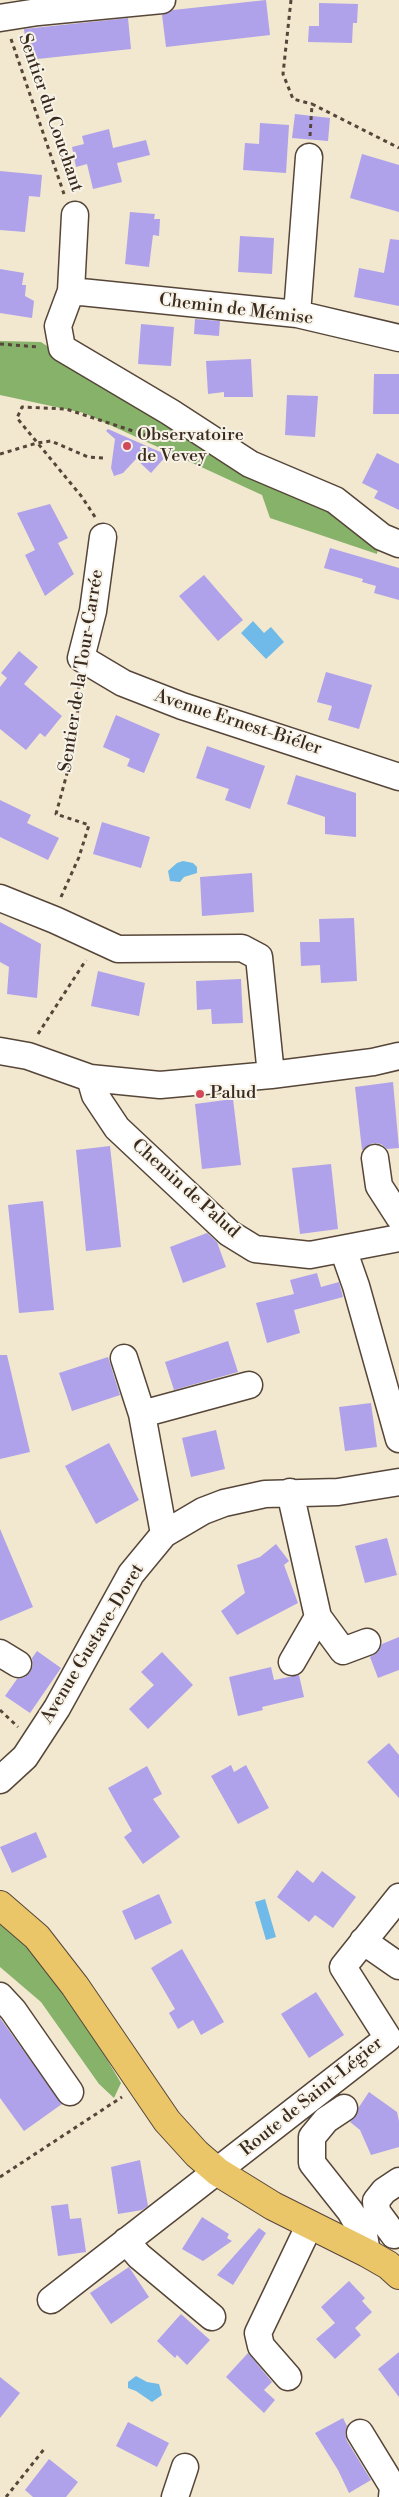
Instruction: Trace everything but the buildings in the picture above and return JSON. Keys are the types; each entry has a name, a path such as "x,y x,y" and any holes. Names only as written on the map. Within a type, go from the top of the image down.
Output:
{"main road":[{"name":"Route de Saint-Légier","path":"0,1905 37,1937 75,1986 166,2121 197,2154 218,2172 273,2206 385,2264"}],"street":[{"path":"2,18 38,12 162,0"},
{"path":"297,314 309,157"},
{"path":"75,215 71,291 58,326 62,348 170,412 250,464 334,500 382,537 399,544"},
{"name":"Chemin de Mémise","path":"71,291 297,314 399,338"},
{"name":"Sentier de la Tour-Carrée","path":"81,658 94,611 103,537"},
{"name":"Avenue Ernest-Biéler","path":"81,658 123,683 182,706 399,777"},
{"path":"0,898 55,920 118,949 242,948 259,957 271,1075"},
{"path":"0,1051 28,1056 90,1078 160,1085 271,1075 373,1062 399,1056"},
{"name":"Chemin de Palud","path":"90,1078 95,1095 117,1128 229,1233 255,1249 310,1255 399,1238"},
{"path":"375,1158 379,1186 399,1217"},
{"path":"343,1249 356,1286 399,1439"},
{"path":"124,1358 142,1414 164,1534"},
{"path":"142,1414 249,1385"},
{"name":"Avenue Gustave-Doret","path":"0,1780 25,1757 56,1692 131,1574 164,1534 203,1511 224,1503 265,1494 338,1492 399,1482"},
{"path":"290,1492 318,1617 343,1651 367,1642"},
{"path":"292,1662 318,1617"},
{"name":"Route de Saint-Légier","path":"218,2172 388,2038 343,1967 399,1897"},
{"path":"363,1941 399,1966"},
{"path":"0,1996 25,2022 64,2081"},
{"path":"344,2108 326,2120 312,2137 312,2163 385,2264"},
{"path":"51,2300 218,2172"},
{"path":"385,2264 396,2229 377,2212 376,2201 384,2191 399,2181"},
{"path":"288,2377 261,2346 258,2333 310,2224"},
{"path":"126,2241 139,2256 212,2317"},
{"path":"360,2433 393,2487 392,2497"},
{"path":"175,2497 185,2467"}],"path":[{"path":"291,0 283,74 293,99 312,104 399,148"},
{"name":"Sentier du Couchant","path":"2,18 68,207 75,215"},
{"path":"309,157 312,104"},
{"path":"0,344 62,348"},
{"path":"103,537 101,525 82,497 17,418 22,407 66,409 145,434 170,412"},
{"path":"0,454 37,443 52,441 88,457 104,458"},
{"name":"Sentier de la Tour-Carrée","path":"55,920 62,893 79,857 89,825 56,814 70,766 77,725 81,658"},
{"path":"33,1042 99,940"},
{"path":"0,1710 21,1729"},
{"path":"0,2177 129,2092"},
{"path":"6,2497 45,2448"}],"green space":[{"path":"0,341 41,342 145,412 329,504 379,541 377,554 270,518 262,495 84,413 0,395"},
{"path":"0,1919 35,1952 93,2036 121,2083 114,2098 99,2084 41,2002 0,1967"}],"water":[{"path":"253,621 264,633 271,627 284,642 266,659 241,633"},
{"path":"183,861 193,863 197,867 197,873 184,877 180,882 170,881 168,871 177,863"},
{"path":"265,1899 276,1937 266,1940 255,1902"},
{"path":"136,2376 147,2382 159,2384 162,2395 152,2402 128,2388 128,2382"}],"place":[{"name":"Observatoire de Vevey","path":"127,446"},
{"name":"Palud","path":"200,1094"}]}
